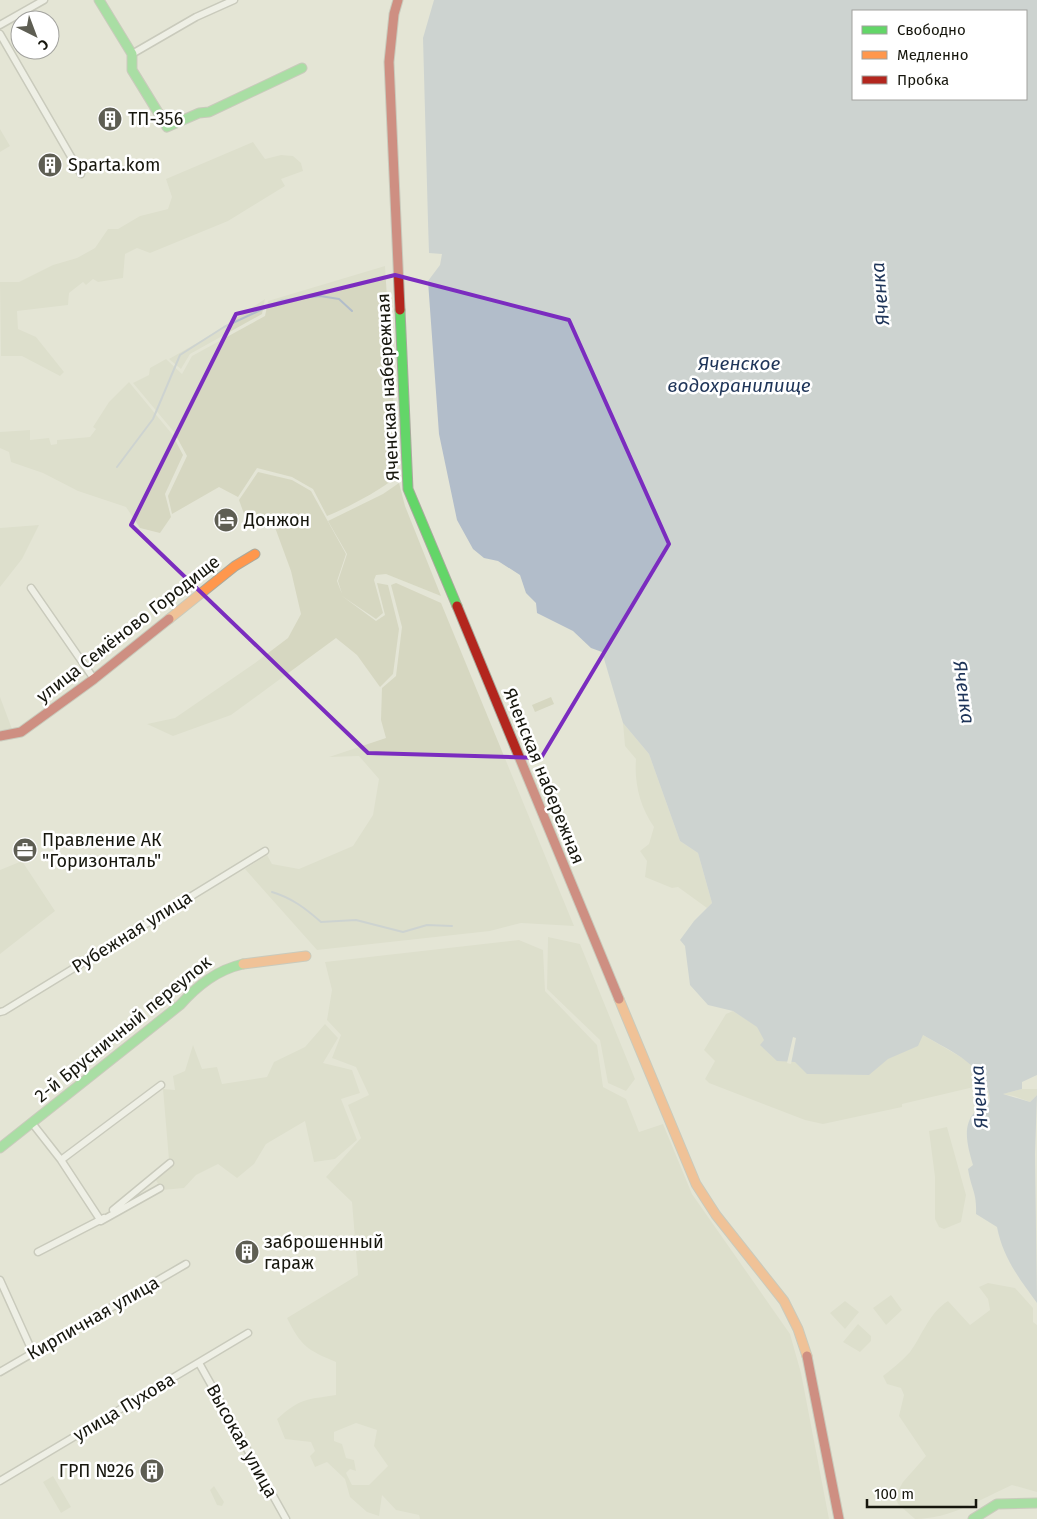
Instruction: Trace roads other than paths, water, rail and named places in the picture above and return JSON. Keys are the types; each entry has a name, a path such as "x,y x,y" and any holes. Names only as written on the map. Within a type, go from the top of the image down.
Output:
{"street":[{"path":"0,25 44,0"},
{"path":"99,0 132,54 132,70 167,127 200,112 209,112 302,68"},
{"path":"132,54 196,17 234,0"},
{"name":"Яченская набережная","path":"398,0 394,14 389,62 408,489 696,1184 706,1203 784,1300 805,1346 839,1519"},
{"path":"0,34 81,174"},
{"name":"улица Семёново Городище","path":"0,736 21,732 94,678 235,566 255,554"},
{"path":"31,588 94,678"},
{"name":"Рубежная улица","path":"0,1012 265,851"},
{"name":"2-й Брусничный переулок","path":"0,1148 136,1038 180,1005 188,995 214,974 227,967 250,961 306,956"},
{"path":"61,1160 161,1085"},
{"path":"32,1123 61,1160 101,1220"},
{"path":"101,1220 170,1163"},
{"path":"38,1252 160,1188"},
{"name":"Кирпичная улица","path":"0,1372 186,1264"},
{"path":"0,1280 33,1353"},
{"name":"улица Пухова","path":"0,1481 248,1333"},
{"name":"Высокая улица","path":"199,1363 286,1519"},
{"path":"973,1519 997,1504 1037,1503"}],"water":[{"name":"Яченское водохранилище","path":"434,0 1037,0 1037,1075 1022,1082 1022,1089 1003,1094 1030,1102 1037,1095 1035,1154 1037,1303 1008,1258 997,1227 976,1214 975,1195 968,1169 973,1165 968,1146 967,1128 969,1121 980,1107 990,1102 988,1090 983,1079 967,1061 923,1035 918,1046 888,1059 869,1075 807,1074 795,1062 777,1061 760,1045 764,1040 757,1027 733,1011 708,1005 690,985 685,946 680,940 694,921 712,903 698,853 680,841 649,754 623,723 602,652 591,648 573,631 537,613 536,603 526,593 520,575 498,561 484,558 473,549 457,520 439,434 428,281 440,265 442,254 429,253 423,38"}],"waterway":[{"path":"117,467 153,419 180,355 224,327 282,300 320,296 339,299 352,311"},
{"path":"272,892 298,904 321,922 356,920 403,932 427,925 452,926"}],"place":[{"name":"ТП-356","path":"110,119"},
{"name":"Sparta.kom","path":"50,165"},
{"name":"Донжон","path":"226,520"},
{"name":"Правление АК \"Горизонталь\"","path":"25,850"},
{"name":"заброшенный гараж","path":"247,1252"},
{"name":"ГРП №26","path":"152,1471"}],"water label":[{"name":"Яченка","path":"880,294"},
{"name":"Яченка","path":"964,692"},
{"name":"Яченка","path":"979,1097"}]}
